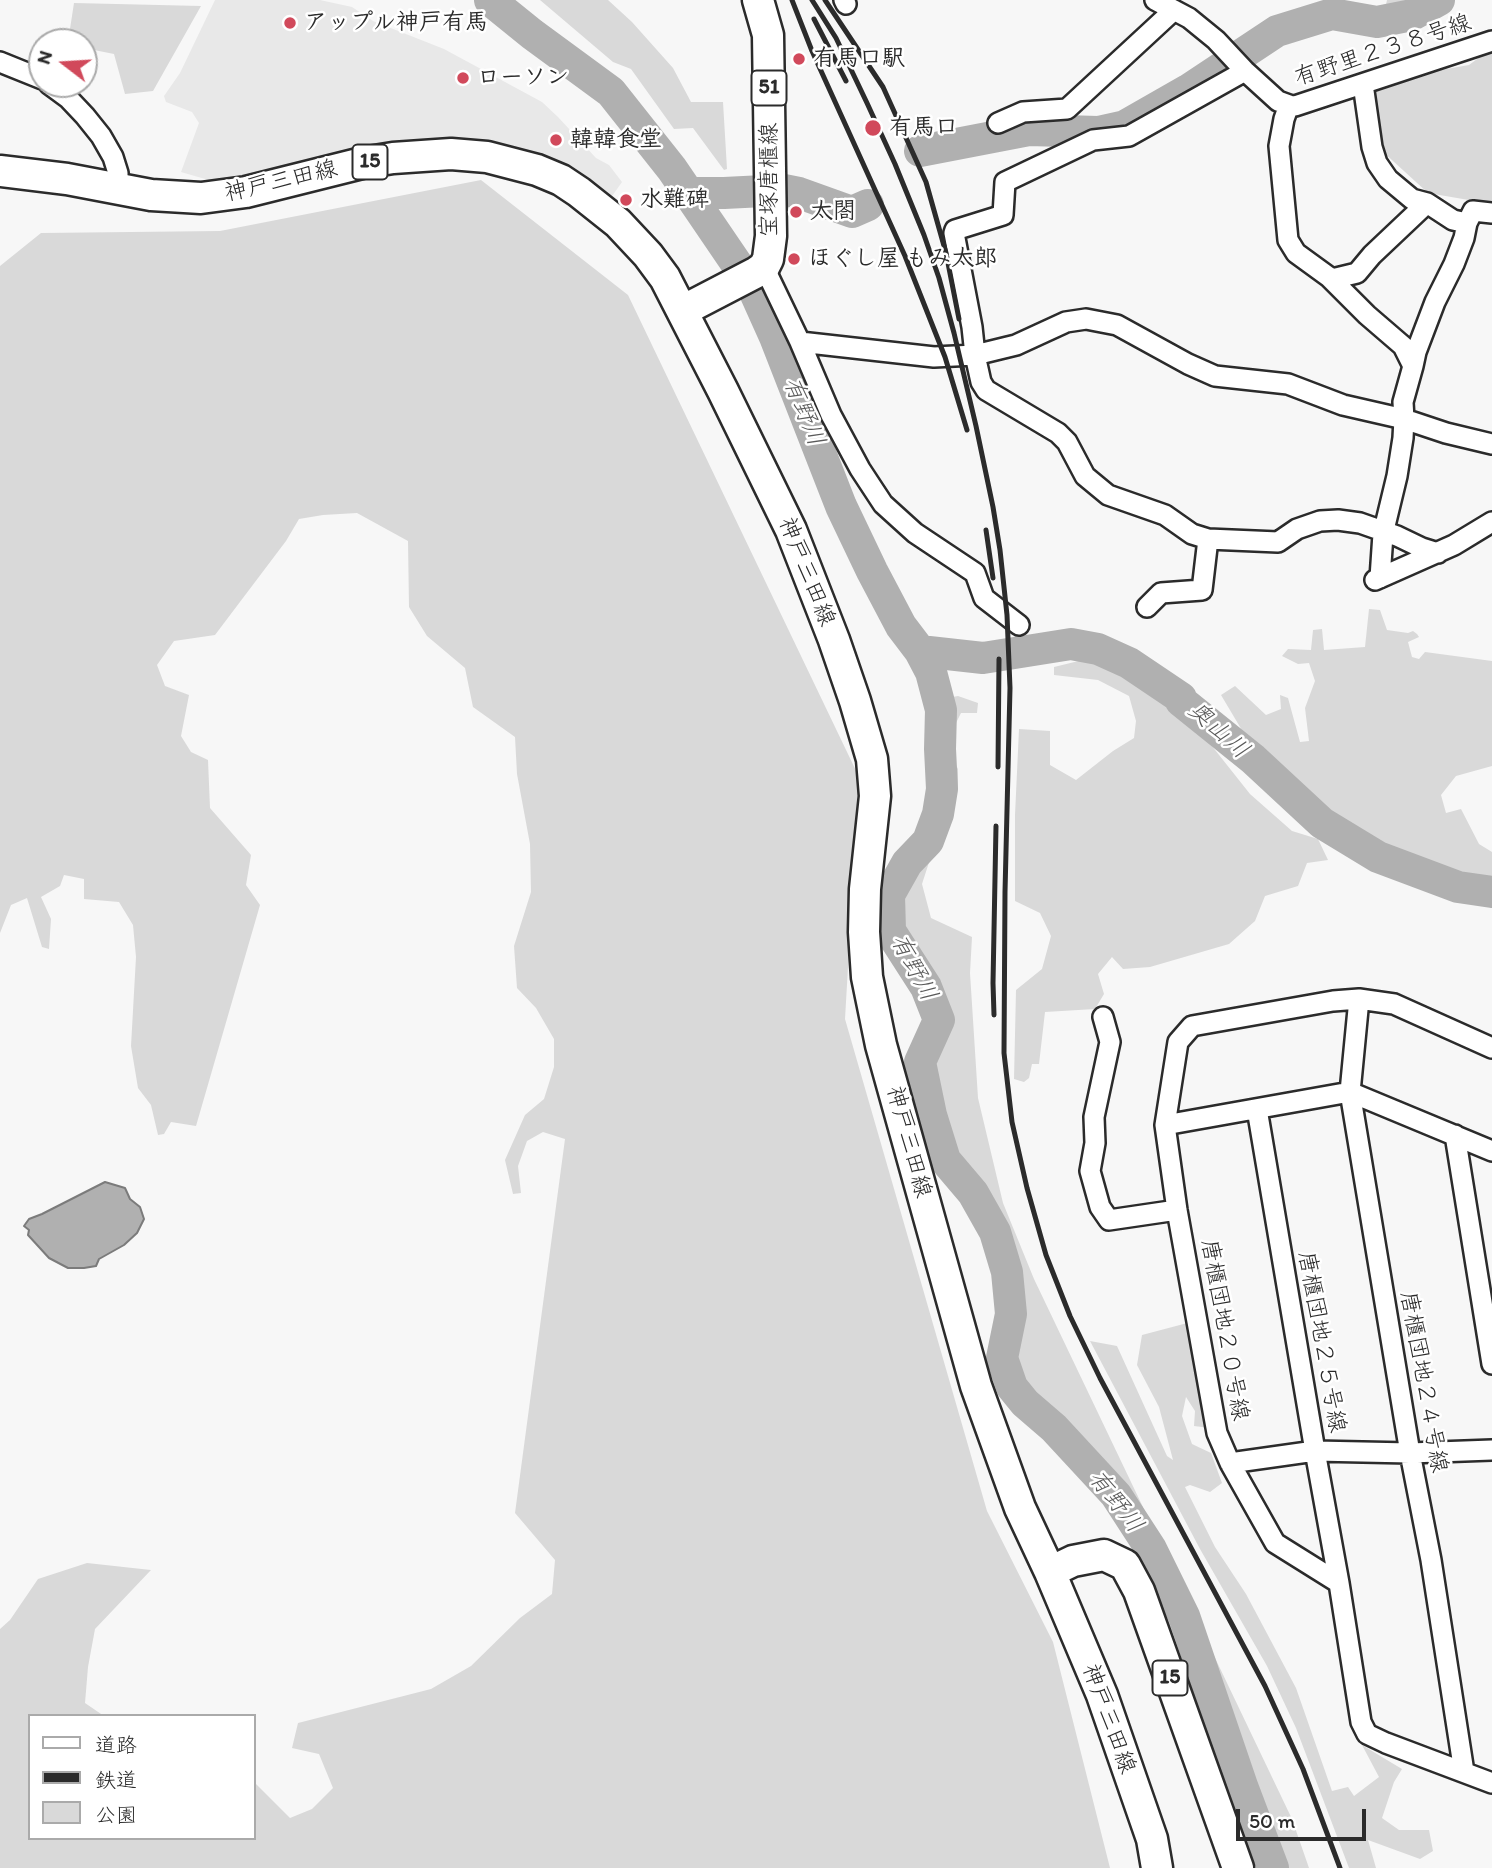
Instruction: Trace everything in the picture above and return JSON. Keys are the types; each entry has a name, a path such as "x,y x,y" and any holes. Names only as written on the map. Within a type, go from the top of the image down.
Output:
{"main road":[{"name":"宝塚唐櫃線","path":"758,0 768,35 771,248 761,270"},
{"name":"神戸三田線","path":"0,171 43,175 163,197 201,198 246,192 362,163 393,158 451,154 499,160 537,170 561,180 593,202 618,223 648,255 664,278 692,306 791,530 834,640 872,759 875,796 865,890 864,932 867,977 881,1045 976,1386 1020,1508 1102,1695 1152,1839 1157,1868"},
{"path":"692,306 761,270"},
{"name":"15","path":"1050,1572 1073,1561 1104,1555 1125,1565 1139,1591 1238,1868"}],"street":[{"path":"1155,0 1189,18 1216,40 1278,101 1289,105 1279,146 1288,240 1296,253 1332,279 1367,315 1403,346 1413,366"},
{"path":"998,123 1023,112 1067,109 1174,10"},
{"name":"有野里２３８号線","path":"1289,105 1295,106 1492,41"},
{"path":"0,62 28,73"},
{"path":"1237,62 1129,136 1093,140 1005,181 1003,215 954,230 981,382 986,390 1058,433 1067,442 1084,476 1108,495 1166,515 1192,534 1208,539 1278,542 1297,529 1320,521 1338,520 1360,523 1437,553"},
{"path":"1363,84 1371,147 1377,163 1388,179 1412,199 1427,203 1453,220 1467,223"},
{"path":"68,98 101,136 118,173 118,189"},
{"path":"1332,279 1357,273 1372,255 1427,203"},
{"path":"1492,213 1473,211 1454,264 1435,302 1416,352 1403,402 1403,439 1384,532 1378,579 1454,545 1492,522"},
{"path":"761,270 800,342 831,415 860,469 883,504 915,533 975,573 984,598 1019,625"},
{"path":"800,342 934,357 975,355 1016,345 1066,322 1086,319 1117,325 1188,365 1215,376 1288,384 1343,405 1492,444"},
{"path":"1147,607 1161,593 1202,590 1208,539"},
{"name":"唐櫃団地２０号線","path":"1339,1583 1275,1543 1230,1463 1217,1433 1177,1210 1165,1125 1178,1042 1192,1026 1333,1001 1359,999 1394,1004 1492,1048"},
{"name":"唐櫃団地２４号線","path":"1359,999 1350,1092 1410,1452 1431,1560 1464,1772"},
{"path":"1102,1017 1110,1042 1094,1117 1095,1143 1090,1171 1100,1207 1109,1220 1177,1210"},
{"path":"1165,1125 1350,1092 1492,1151"},
{"name":"唐櫃団地２５号線","path":"1257,1109 1339,1583"},
{"path":"1455,1135 1492,1364"},
{"path":"1230,1463 1315,1451 1492,1450"},
{"path":"1339,1583 1361,1722 1367,1734 1492,1783"}],"shaded area":[{"path":"215,0 320,0 352,7 373,21 444,49 542,102 596,158 609,165 622,182 610,199 502,150 446,139 403,140 245,180 212,181 181,172 199,123 192,112 166,102 164,96 180,73"},
{"path":"105,1182 125,1188 130,1199 140,1207 144,1219 137,1233 124,1245 99,1259 96,1266 68,1268 49,1258 28,1235 29,1230 24,1226 29,1219"}],"green space":[{"path":"540,0 608,0 632,22 673,68 691,102 723,102 727,169 724,170 693,128 674,129 631,69 613,62"},
{"path":"1387,0 1425,0 1408,8 1384,13"},
{"path":"74,3 201,6 153,91 125,94 114,54 98,51 98,28 70,28"},
{"path":"1492,48 1492,204 1428,193 1381,150 1368,92 1395,78 1469,65"},
{"path":"481,180 628,295 859,777 845,1019 987,1511 1053,1642 1110,1868 0,1868 0,1629 10,1620 38,1579 87,1563 151,1570 95,1629 85,1703 101,1714 28,1714 28,1840 256,1840 256,1784 290,1818 312,1809 333,1788 319,1754 292,1748 298,1723 431,1689 471,1666 520,1618 552,1594 555,1560 515,1513 565,1139 543,1132 527,1141 518,1166 521,1193 513,1194 505,1160 525,1115 544,1099 554,1067 554,1039 536,1008 517,988 514,946 531,892 530,844 517,774 515,737 473,707 465,668 427,636 409,607 408,541 357,513 299,519 286,541 215,635 174,641 157,665 165,686 189,695 181,736 191,752 208,760 210,808 251,855 246,885 260,905 196,1126 171,1122 164,1134 158,1135 151,1105 138,1088 131,1046 136,957 133,925 119,902 84,899 84,879 64,875 60,886 41,897 51,919 49,949 42,947 27,898 11,905 0,933 0,266 41,233 220,231"},
{"path":"1369,609 1380,610 1387,630 1408,633 1413,631 1417,634 1419,637 1408,642 1412,657 1419,659 1425,652 1492,661 1492,766 1456,776 1441,795 1446,813 1461,809 1479,844 1492,852 1492,891 1477,896 1396,866 1335,832 1243,732 1221,695 1235,686 1266,715 1281,709 1280,695 1288,698 1300,742 1309,741 1305,708 1315,681 1309,663 1298,664 1282,656 1288,649 1311,650 1313,630 1322,629 1324,650 1365,647"},
{"path":"1091,658 1149,681 1176,712 1204,736 1250,794 1292,831 1318,839 1328,860 1307,863 1298,886 1265,896 1255,921 1229,944 1150,967 1123,969 1112,957 1098,974 1104,994 1095,1009 1045,1012 1039,1064 1032,1064 1029,1078 1024,1082 1014,1079 1016,990 1042,969 1051,936 1040,913 1015,901 1019,729 1050,731 1050,765 1076,780 1134,738 1136,721 1129,696 1098,680 1054,675 1054,667"},
{"path":"958,696 978,703 977,713 961,713 950,735 952,757 958,769 958,787 952,816 934,847 922,884 931,918 972,937 970,973 978,1098 1003,1203 1034,1279 1292,1819 1309,1868 1258,1868 1182,1651 1133,1542 1087,1474 1021,1409 1009,1405 996,1379 994,1355 1001,1315 1000,1271 984,1225 965,1194 944,1177 933,1161 910,1074 944,1016 931,986 880,915 883,880 893,861 915,838 931,791 929,701"},
{"path":"1195,1321 1210,1428 1194,1426 1195,1411 1186,1397 1182,1416 1192,1444 1211,1453 1222,1483 1210,1492 1190,1485 1185,1487 1215,1547 1246,1594 1296,1688 1332,1791 1348,1787 1354,1796 1379,1777 1362,1745 1402,1769 1394,1782 1382,1818 1399,1830 1429,1830 1433,1851 1420,1859 1368,1840 1376,1868 1349,1868 1296,1728 1267,1666 1200,1549 1090,1341 1117,1346 1167,1456 1173,1460 1159,1407 1137,1365 1142,1335"}],"waterway":[{"name":"有野川","path":"490,0 611,92 672,169 753,288 841,506 901,626 920,651 931,672 941,710 942,789 938,814 928,841 907,863 889,895 890,931 926,987 939,1020 920,1062 931,1115 945,1160 973,1193 995,1232 1007,1272 1011,1314 1002,1358 1012,1387 1116,1495 1151,1549 1184,1616 1273,1868"},
{"path":"920,151 1029,130 1098,132 1125,126 1188,90 1277,31 1332,14 1377,22 1412,15 1439,0"},
{"path":"688,193 784,190 852,212 868,205"},
{"name":"奥山川","path":"920,651 983,658 1071,644 1098,649 1129,663 1181,698 1181,701 1253,759 1322,823 1378,857 1458,887 1492,892"}],"railway":[{"path":"792,0 812,51 905,256 945,357 967,430"},
{"path":"812,0 836,38 867,103 924,235 954,333 993,507 1007,615 1010,688 1004,1053 1012,1122 1027,1188 1046,1255 1070,1316 1100,1378 1265,1686 1303,1769 1340,1868"},
{"path":"825,0 883,87 926,182 946,253 959,319"},
{"path":"814,19 846,81"},
{"path":"986,530 993,578"},
{"path":"998,767 999,659"},
{"path":"994,1015 996,826"}],"place":[{"name":"アップル神戸有馬","path":"290,23"},
{"name":"有馬口駅","path":"799,59"},
{"name":"ローソン","path":"463,78"},
{"name":"有馬口","path":"873,128"},
{"name":"韓韓食堂","path":"556,140"},
{"name":"水難碑","path":"626,200"},
{"name":"太閤","path":"796,212"},
{"name":"ほぐし屋 もみ太郎","path":"794,259"}]}
